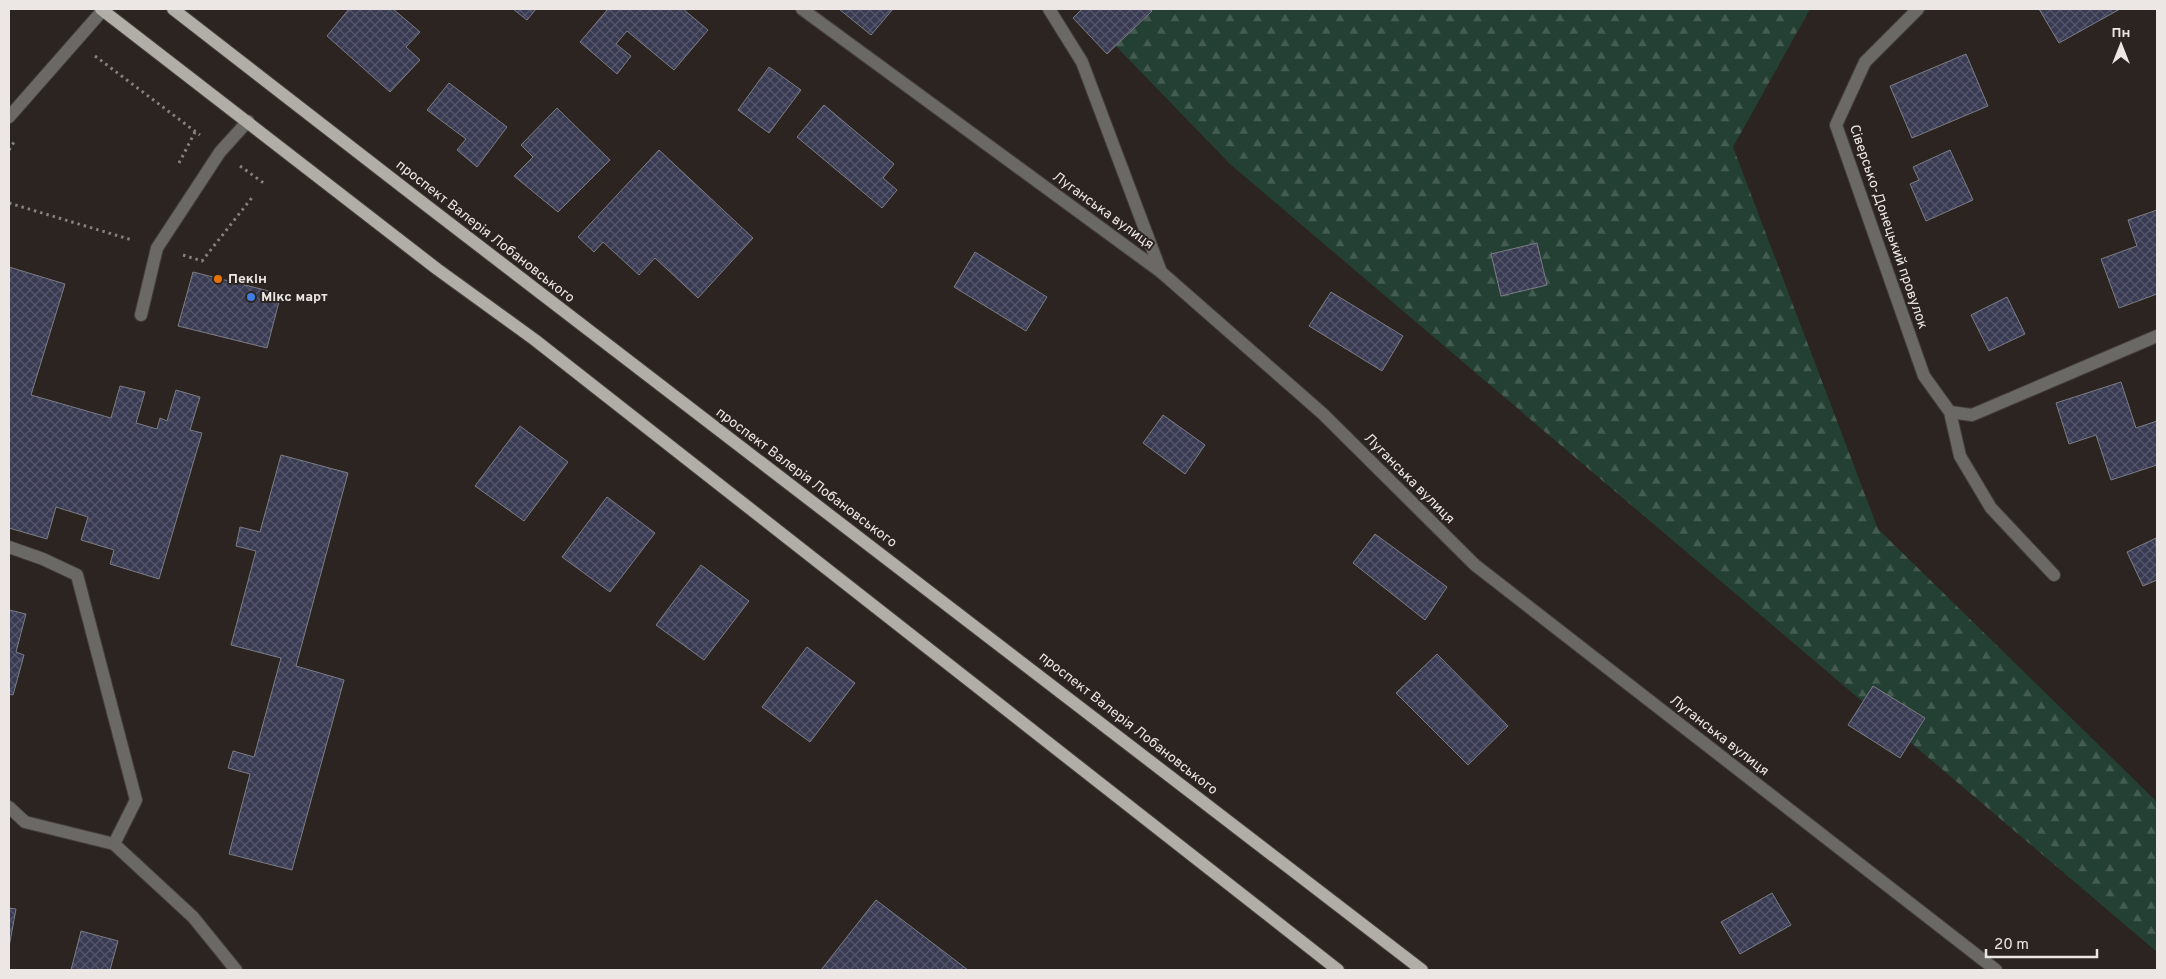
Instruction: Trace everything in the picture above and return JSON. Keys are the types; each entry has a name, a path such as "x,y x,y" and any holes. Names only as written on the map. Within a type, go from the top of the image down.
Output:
{"main road":[{"path":"102,9 437,269 543,346 1338,970"},
{"name":"проспект Валерія Лобановського","path":"173,9 464,236 1017,656 1422,970"}],"street":[{"path":"9,117 102,9"},
{"name":"Луганська вулиця","path":"802,9 1161,272 1323,414 1475,565 1996,970"},
{"path":"1049,9 1082,62 1161,272"},
{"name":"Сіверсько-Донецький провулок","path":"1918,9 1865,62 1836,124 1924,376 1950,412 1960,456 1991,508 2054,575"},
{"path":"141,315 157,248 220,152 248,121"},
{"path":"1950,412 1972,415 2157,336"},
{"path":"9,547 43,559 78,575 136,800 114,844"},
{"path":"9,808 26,822 114,844 193,917 236,970"}],"path":[{"path":"88,51 265,184"},
{"path":"9,150 20,134"},
{"path":"9,203 106,234 138,241"}],"green space":[{"path":"1080,9 1810,9 1733,147 1878,529 2157,802 2157,952 1230,164"}],"building":[{"path":"349,9 393,9 420,32 406,47 420,60 390,92 327,36"},
{"path":"513,9 536,9 527,20"},
{"path":"608,9 683,9 708,30 674,70 627,31 616,44 631,56 617,74 580,42"},
{"path":"839,9 893,9 871,35"},
{"path":"1082,9 1149,9 1152,11 1107,54 1073,18"},
{"path":"2039,9 2120,9 2059,43"},
{"path":"1966,54 1988,106 1912,138 1890,86"},
{"path":"769,67 801,90 769,133 738,110"},
{"path":"449,83 507,127 477,167 457,150 466,139 427,110"},
{"path":"824,105 894,164 883,178 897,190 882,208 797,137"},
{"path":"557,108 610,160 558,212 514,176 533,157 521,145"},
{"path":"659,150 753,238 698,298 655,258 639,275 603,242 594,252 578,237"},
{"path":"1950,150 1973,200 1926,221 1910,184 1919,180 1913,167"},
{"path":"2157,210 2157,294 2119,308 2101,259 2137,246 2128,220"},
{"path":"1537,243 1547,285 1501,296 1491,254"},
{"path":"975,252 1047,297 1026,331 954,287"},
{"path":"9,267 65,284 31,395 111,418 120,386 145,392 136,423 157,429 160,418 167,421 176,390 200,397 190,430 202,433 159,579 110,564 114,550 81,540 88,517 56,507 47,539 9,528"},
{"path":"193,272 281,294 267,348 178,326"},
{"path":"1331,292 1403,336 1382,371 1309,326"},
{"path":"2007,297 2025,334 1989,351 1971,315"},
{"path":"2121,382 2136,428 2157,421 2157,465 2111,480 2096,435 2069,444 2056,403"},
{"path":"1163,415 1205,445 1185,474 1143,443"},
{"path":"520,426 568,462 524,521 475,486"},
{"path":"281,455 348,473 296,666 344,680 292,870 229,854 250,774 228,768 233,751 254,757 281,658 231,645 256,551 236,546 240,527 260,532"},
{"path":"607,497 655,533 610,592 562,557"},
{"path":"1375,534 1447,587 1425,620 1353,563"},
{"path":"2156,538 2157,580 2143,586 2127,552"},
{"path":"701,565 749,601 704,660 656,625"},
{"path":"9,610 26,614 16,652 24,655 13,695 9,694"},
{"path":"807,647 855,683 810,742 762,707"},
{"path":"1437,654 1508,726 1468,765 1396,693"},
{"path":"1873,686 1925,718 1900,758 1848,725"},
{"path":"1772,893 1791,925 1740,954 1721,922"},
{"path":"876,900 968,970 821,970"},
{"path":"9,908 16,909 9,947"},
{"path":"81,931 118,941 110,970 71,970"}],"place":[{"name":"Пекін","path":"218,279"},
{"name":"Мікс март","path":"251,297"}]}
